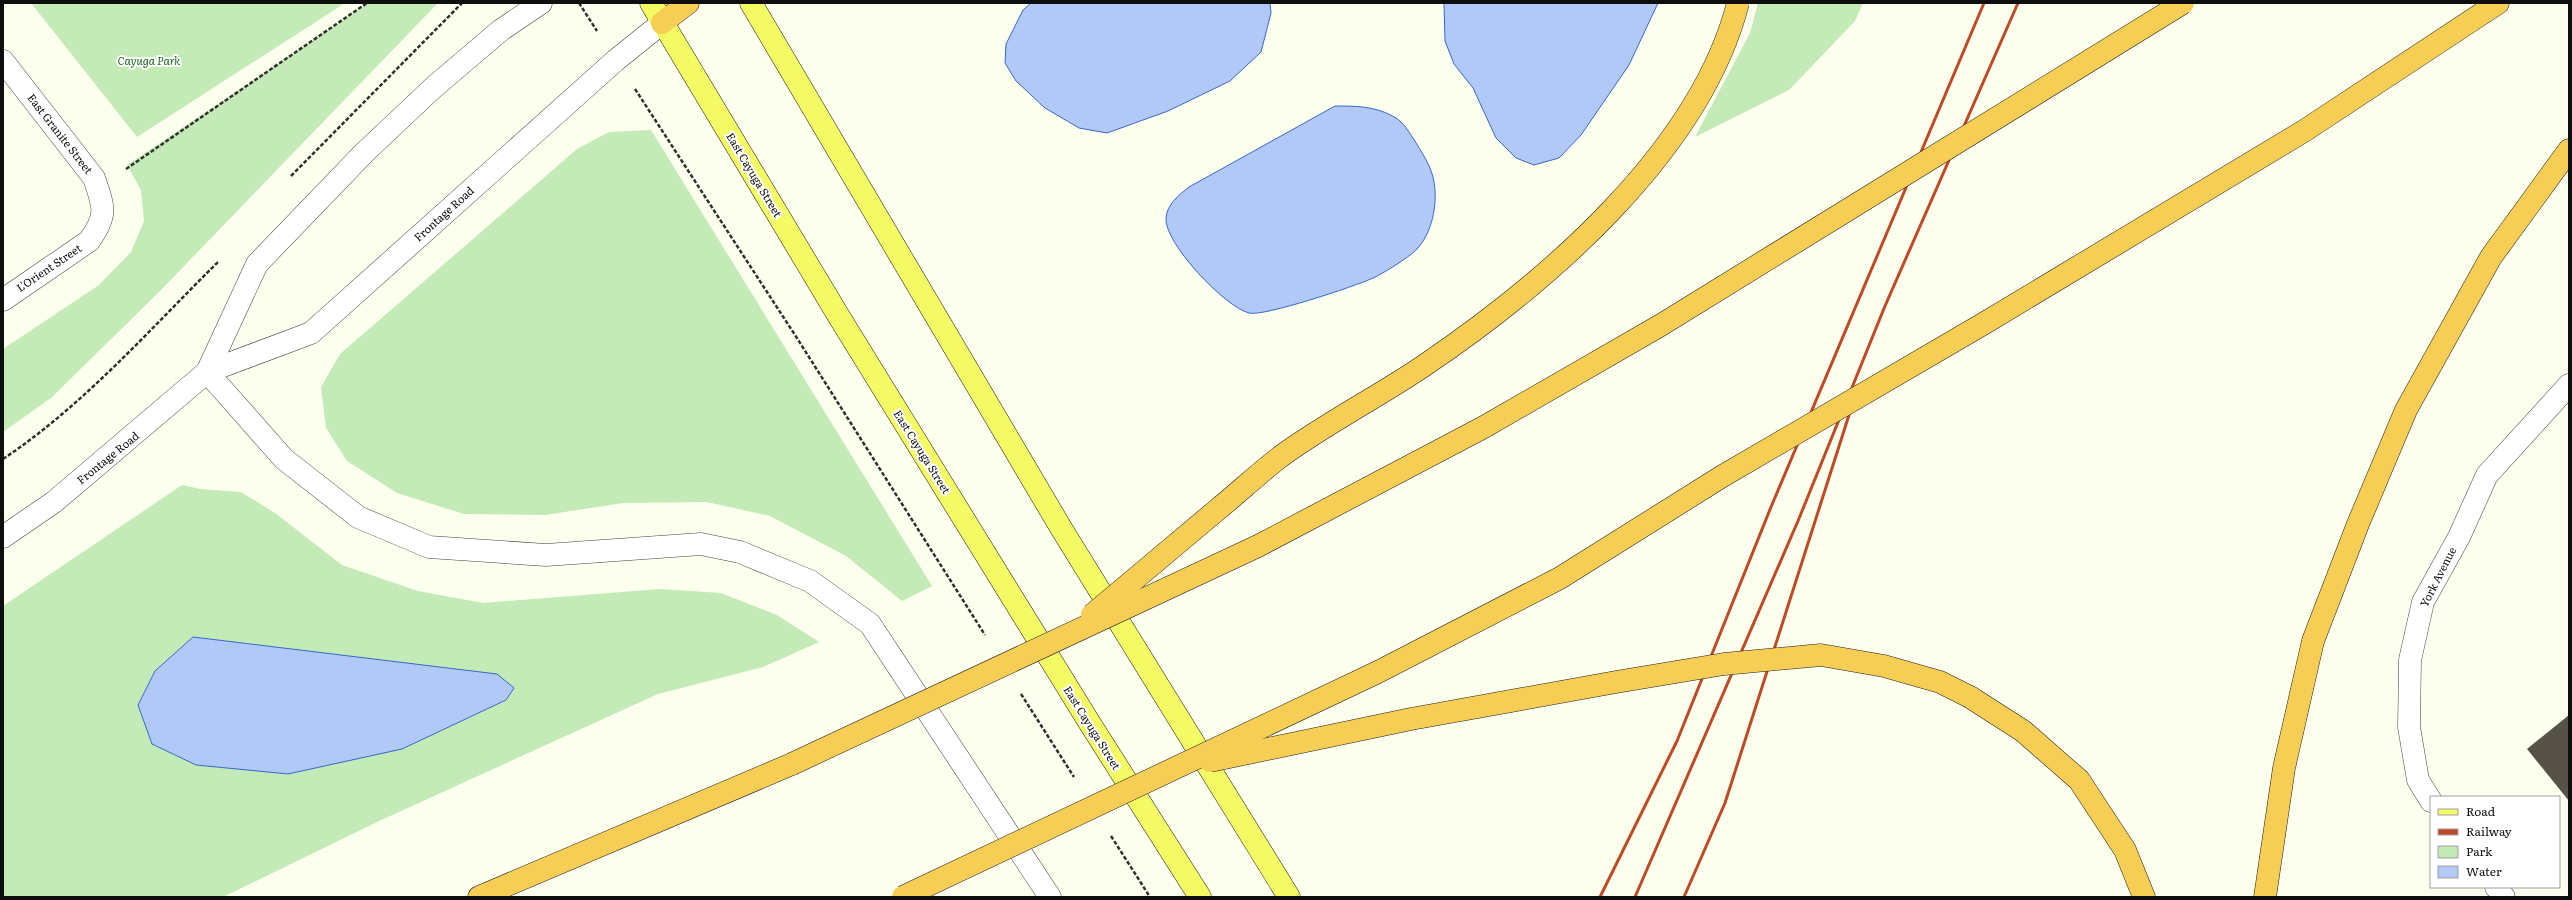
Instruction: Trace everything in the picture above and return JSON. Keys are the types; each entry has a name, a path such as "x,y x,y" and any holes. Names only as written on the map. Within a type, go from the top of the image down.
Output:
{"highway":[{"path":"662,23 688,3"},
{"path":"1068,635 1280,457 1423,367 1516,299 1598,226 1663,149 1702,90 1733,21 1738,3"},
{"path":"479,897 792,764 1258,546 1484,427 1661,325 2183,3"},
{"path":"903,897 1378,672 1560,578 1721,477 1984,324 2304,131 2498,3"},
{"path":"2265,897 2284,768 2312,641 2358,524 2406,410 2490,257 2569,150"},
{"path":"1173,769 1411,718 1724,664 1821,655 1884,666 1940,682 1970,698 2023,731 2079,780 2125,850 2144,897"}],"main road":[{"name":"East Cayuga Street","path":"651,3 838,316 1089,722 1200,897"},
{"path":"751,3 1061,528 1289,897"}],"street":[{"name":"Frontage Road","path":"208,372 257,264 365,152 434,87 501,30 541,3"},
{"name":"Frontage Road","path":"3,537 54,502 208,372 311,333 616,60 662,23"},
{"name":"East Granite Street","path":"3,61 94,178 101,196 104,213"},
{"name":"L'Orient Street","path":"3,300 89,241 99,227 104,213"},
{"path":"208,372 284,459 358,517 429,547 546,555 701,544 740,552 810,581 870,624 1050,897"},
{"name":"York Avenue","path":"2430,799 2418,780 2409,727 2410,660 2423,602 2459,537 2487,475 2569,385"},
{"path":"2497,888 2504,897"}],"path":[{"path":"124,170 367,3"},
{"path":"579,3 799,341 989,643"},
{"path":"1019,690 1078,783"},
{"path":"1108,830 1150,897"}],"green space":[{"name":"Cayuga Park","path":"31,3 345,3 137,137"},
{"path":"369,3 438,3 160,291 51,398 3,432 3,349 99,285 131,252 144,221 141,190 127,165"},
{"path":"1758,3 1863,3 1855,21 1789,90 1695,137 1750,33"},
{"path":"651,130 932,586 902,601 846,556 770,516 707,502 623,503 545,515 464,514 397,493 347,461 326,428 321,387 340,354 577,149 609,132"},
{"path":"182,485 200,489 241,492 275,513 342,565 418,591 483,603 660,589 721,593 777,615 819,642 763,667 658,694 377,822 223,897 3,897 3,606"}],"water":[{"path":"1031,3 1270,3 1271,13 1261,52 1230,81 1168,111 1107,133 1079,128 1045,108 1016,81 1005,63 1006,44 1023,10"},
{"path":"1444,3 1658,3 1629,65 1581,135 1559,158 1534,165 1516,158 1496,138 1473,88 1454,64 1445,41"},
{"path":"1335,106 1359,107 1381,111 1396,118 1406,127 1426,159 1433,176 1435,200 1430,227 1422,243 1416,250 1396,265 1373,278 1330,294 1290,306 1258,313 1249,313 1238,308 1212,287 1185,257 1175,243 1168,229 1166,218 1169,208 1174,200 1189,187"},
{"path":"193,637 497,674 514,688 506,700 402,749 288,774 196,765 152,744 138,705 155,671"}],"building":[{"path":"2569,715 2569,801 2527,749"}],"railway":[{"path":"1600,897 1677,741 1771,507 1984,3"},
{"path":"1635,897 1798,521 1885,306 2018,3"},
{"path":"1684,897 1725,803 1857,390"}]}
